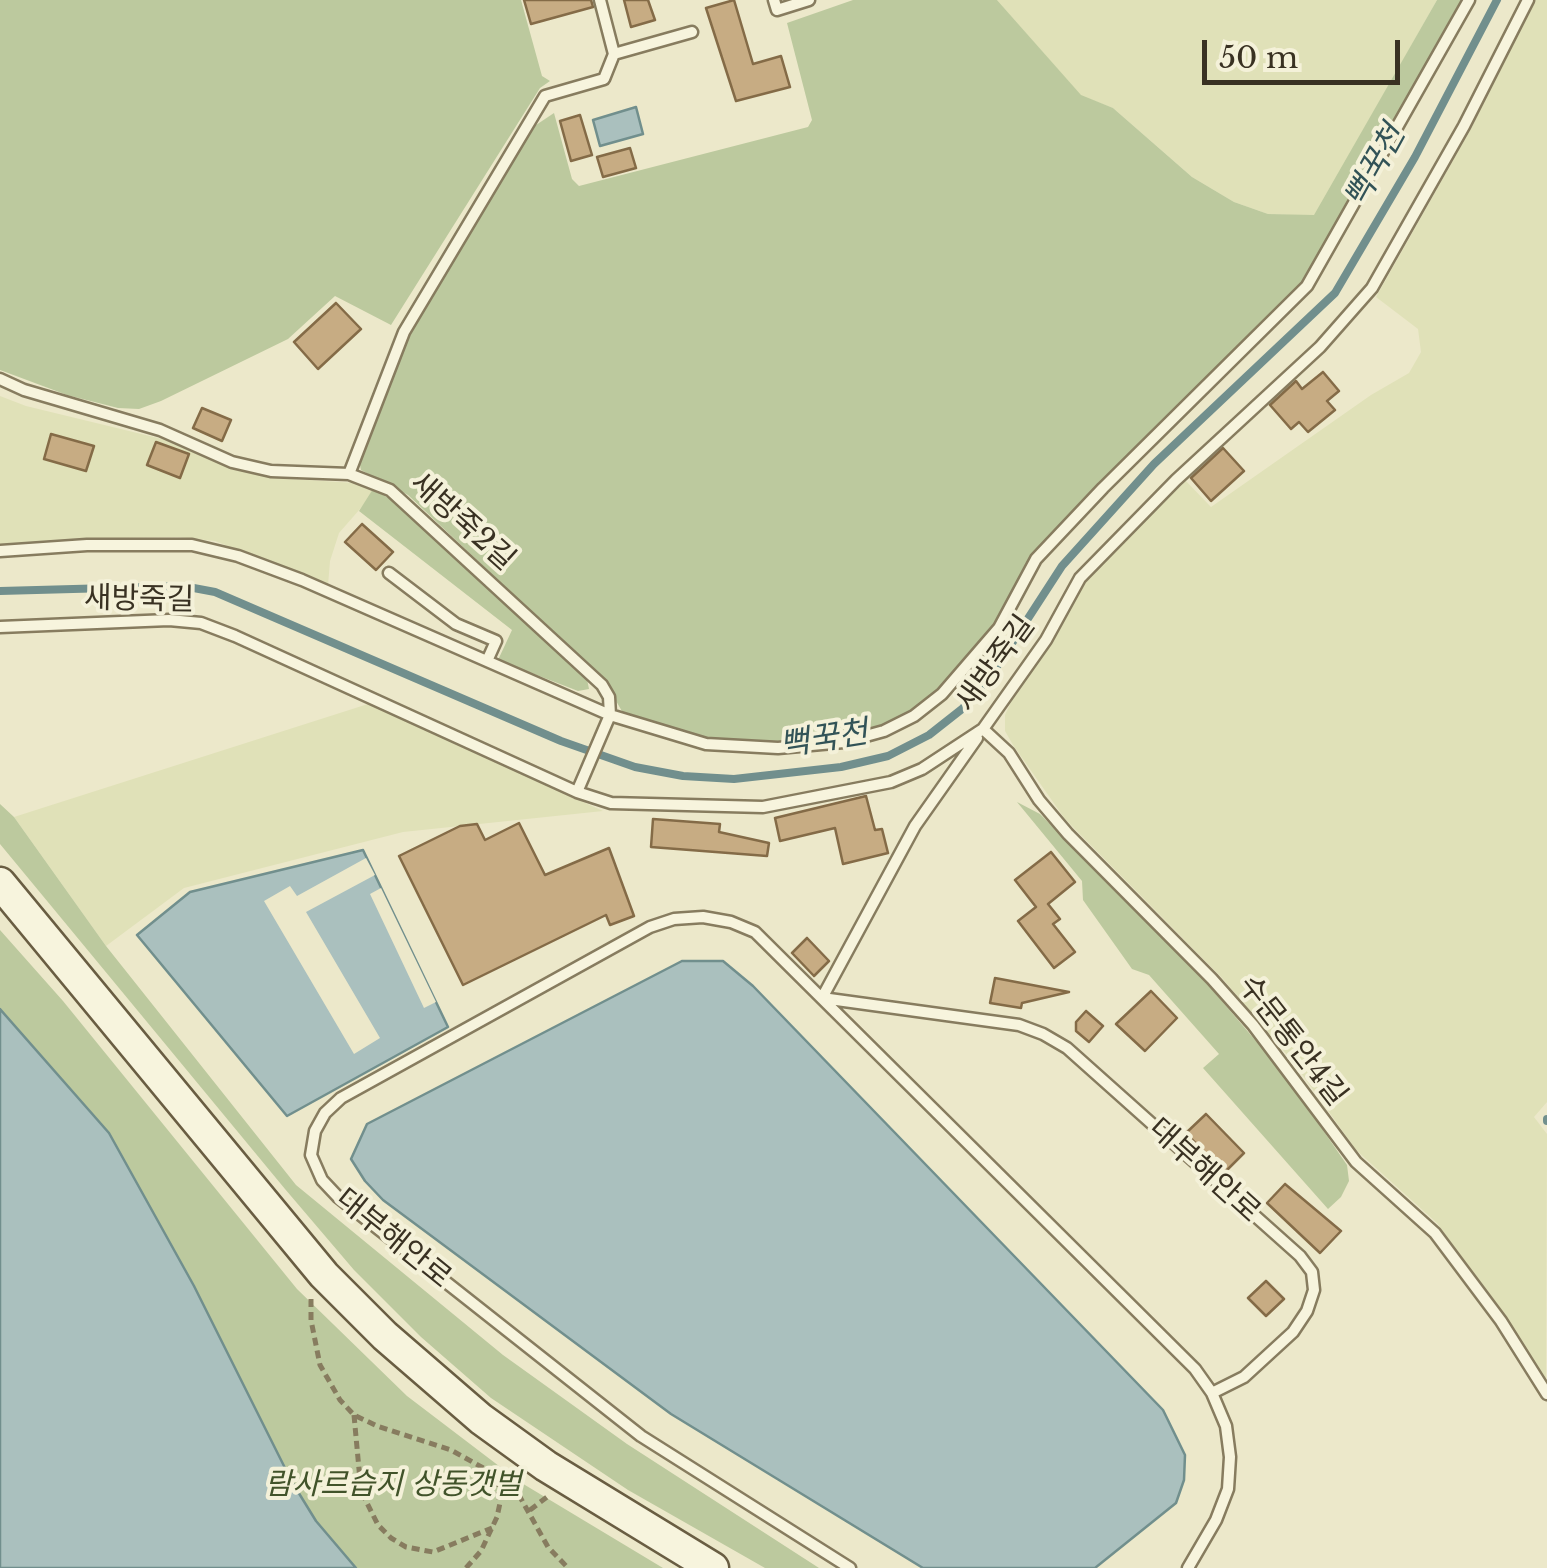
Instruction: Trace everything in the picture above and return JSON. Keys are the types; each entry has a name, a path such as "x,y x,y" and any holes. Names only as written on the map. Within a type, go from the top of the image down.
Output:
{"street":[{"name":"대부해안로","path":"0,883 324,1275 385,1336 481,1418 546,1466 713,1568"}],"lane":[{"path":"349,474 404,332 545,96 604,79 614,54 600,0"},
{"path":"774,0 778,10 809,0"},
{"name":"새방죽길","path":"0,552 87,545 192,546 238,556 487,661 608,719 706,744 778,748 844,742 884,731 914,716 942,694 999,628 1036,559 1102,488 1307,286 1469,0"},
{"name":"새방죽길","path":"0,627 168,620 201,623 576,792 630,806 741,808 798,802 891,782 922,769 983,729 1046,640 1080,578 1176,480 1320,346 1372,288 1464,126 1528,0"},
{"path":"614,54 692,32"},
{"name":"새방죽2길","path":"0,379 24,390 160,430 232,462 271,472 349,474 390,490 602,685 610,697 608,719"},
{"path":"388,573 456,624 496,641 487,661"},
{"path":"576,792 608,719"},
{"path":"822,998 915,826 983,729"},
{"name":"수문통안4길","path":"983,729 1009,753 1068,834 1253,1025 1356,1162 1435,1233 1501,1321 1547,1394"},
{"name":"대부해안로","path":"850,1568 616,1418 338,1197 322,1180 311,1155 320,1122 341,1098 662,923 703,917 756,932 1195,1369 1212,1393 1228,1441 1228,1490 1216,1520 1188,1568"},
{"name":"대부해안로","path":"822,998 1019,1025 1043,1034 1067,1048 1300,1256 1312,1272 1314,1290 1294,1332 1244,1377 1212,1393"}],"path":[{"path":"314,1287 311,1320 320,1365 329,1384 354,1415 452,1450 494,1474 530,1510 548,1547 568,1568"},
{"path":"354,1415 361,1491 378,1525 392,1538 406,1548 433,1552 492,1528"},
{"path":"466,1568 481,1551 500,1503 494,1474"},
{"path":"530,1510 552,1493"}],"green space":[{"path":"0,0 521,0 542,76 550,81 540,88 391,325 335,296 288,339 161,401 139,409 118,408 67,395 0,370"},
{"path":"853,0 997,0 1081,95 1113,108 1192,177 1234,202 1268,214 1314,215 1437,0 1461,0 1302,283 1029,558 993,627 941,689 912,713 882,727 842,738 778,743 707,738 623,713 604,680 408,495 361,470 359,461 410,330 530,129 554,113 572,179 579,186 808,127 812,120 787,23"},
{"path":"997,0 1437,0 1315,216 1268,214 1234,202 1192,177 1113,108 1081,96"},
{"path":"1535,0 1547,0 1547,1102 1534,1117 1547,1134 1546,1379 1437,1223 1356,1150 1294,1063 1222,978 1065,819 1005,731 1005,715 1012,700 1053,641 1085,583 1184,479 1211,507 1371,395 1409,373 1421,352 1418,329 1376,297 1472,127"},
{"path":"0,396 162,439 232,469 276,478 355,483 373,489 339,533 330,561 328,585 215,541 122,538 0,545"},
{"path":"373,489 400,505 587,679 589,689 578,691 498,660 512,630 359,511"},
{"path":"368,704 603,811 403,832 184,888 106,946 14,817"},
{"path":"1017,802 1040,814 1191,965 1285,1075 1347,1165 1349,1181 1341,1197 1328,1209 1203,1068 1219,1054 1149,975 1132,969 1083,900 1082,881"},
{"path":"0,804 14,817 106,946 296,1185 503,1355 627,1444 819,1568 765,1568 628,1490 491,1398 421,1337 354,1270 0,844"},
{"name":"람사르습지 상동갯벌","path":"0,930 63,1001 297,1289 407,1396 520,1482 663,1568 0,1568"}],"water":[{"path":"636,107 643,134 600,146 593,120"},
{"path":"363,850 448,1027 287,1116 137,935 190,892"},
{"path":"682,961 723,961 753,986 1163,1410 1185,1455 1184,1480 1176,1503 1095,1568 923,1568 671,1414 383,1200 365,1181 351,1159 367,1124"},
{"path":"0,1009 109,1133 194,1286 292,1482 316,1521 356,1568 0,1568"}],"pier":[{"path":"366,858 375,875 306,912 380,1038 354,1054 264,901 290,886 297,896"},
{"path":"381,888 436,1002 424,1008 370,894"}],"building":[{"path":"524,0 591,0 593,7 531,24"},
{"path":"624,0 648,0 655,20 631,27"},
{"path":"734,0 753,64 781,56 790,87 736,101 706,8"},
{"path":"580,115 592,155 571,161 560,121"},
{"path":"630,148 636,168 603,177 597,157"},
{"path":"336,303 361,329 318,369 294,342"},
{"path":"1323,372 1339,391 1327,401 1335,410 1308,432 1299,422 1291,429 1270,405 1296,381 1302,389"},
{"path":"202,408 231,420 222,441 193,428"},
{"path":"51,434 94,446 86,471 44,459"},
{"path":"156,442 189,454 180,478 147,465"},
{"path":"1223,448 1244,471 1211,501 1191,478"},
{"path":"362,524 393,552 376,570 345,542"},
{"path":"866,796 875,830 882,829 888,853 843,864 835,828 780,841 775,818"},
{"path":"653,819 720,824 719,832 769,843 767,856 651,847"},
{"path":"519,823 545,875 609,848 634,916 610,925 606,915 463,985 399,856 460,826 477,824 485,840"},
{"path":"1051,852 1075,882 1048,904 1060,919 1053,924 1075,952 1054,968 1018,921 1036,907 1015,880"},
{"path":"807,938 829,961 814,976 792,953"},
{"path":"995,978 1069,992 1022,1003 1021,1008 990,1003"},
{"path":"1151,991 1177,1018 1145,1051 1116,1024"},
{"path":"1086,1011 1103,1026 1089,1042 1076,1031 1076,1022"},
{"path":"1206,1114 1244,1153 1224,1173 1186,1133"},
{"path":"1285,1184 1341,1231 1320,1253 1267,1203"},
{"path":"1266,1281 1284,1299 1266,1316 1248,1298"}],"waterway":[{"name":"뻑꾹천","path":"0,591 183,586 215,592 561,741 635,767 683,776 734,779 841,767 888,756 929,735 962,709 992,674 1062,566 1154,464 1335,293 1415,157 1497,0"}]}
